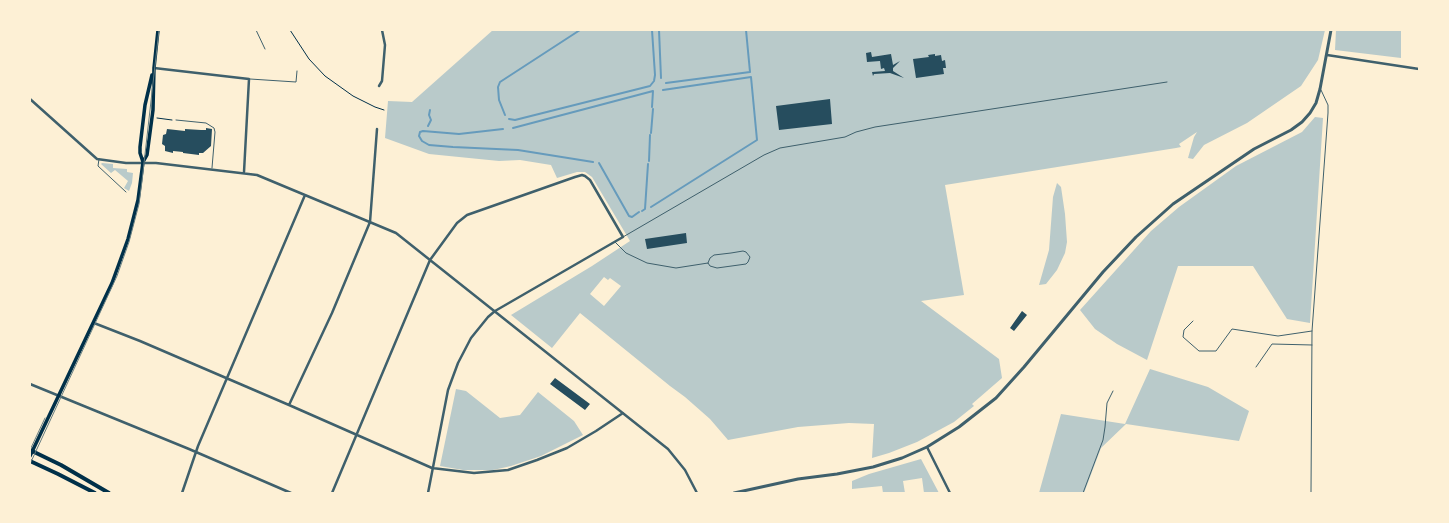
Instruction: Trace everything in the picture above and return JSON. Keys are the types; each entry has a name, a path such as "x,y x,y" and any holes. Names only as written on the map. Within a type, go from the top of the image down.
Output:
{"main road":[{"path":"30,456 31,450 94,323 112,283 128,240 138,200 143,162 147,155 152,124 154,68 158,30"},
{"path":"143,162 140,153 140,146 145,105 154,68"},
{"path":"31,450 61,465 109,493"},
{"path":"30,461 95,493"}],"street":[{"path":"379,86 382,81 385,45 382,30"},
{"path":"734,493 785,482 873,467 902,458 927,447 955,430 996,398 1024,367 1103,272 1136,237 1173,204 1254,149 1291,130 1310,114 1316,103 1320,88 1331,30"},
{"path":"1327,55 1419,69"},
{"path":"154,68 249,79 244,172"},
{"path":"30,99 97,159 126,163 143,162 244,172 257,175 396,233 668,449 685,470 697,493"},
{"path":"289,405 332,313 370,222 377,129"},
{"path":"332,493 430,260 457,223 467,215 582,175 586,176 590,180 623,237 496,311 488,317 471,338 455,369 448,390 428,493"},
{"path":"182,493 196,451 226,378 305,195"},
{"path":"94,323 289,405 432,468 474,473 508,470 567,448 623,413"},
{"path":"30,384 59,394 196,451 291,493"},
{"path":"927,447 950,493"}],"lane":[{"path":"256,30 265,49"},
{"path":"249,79 296,82 297,71"},
{"path":"623,237 764,155 780,148 845,137 856,132 875,127 1167,82"},
{"path":"1310,493 1312,331 1328,113 1328,104 1320,88"},
{"path":"176,120 206,123 214,128 212,169"},
{"path":"99,159 98,166 126,192"},
{"path":"615,241 626,253 647,263 676,268 708,263 710,266 717,268 746,264 750,257 743,251 730,252 714,255 710,258 708,263"},
{"path":"1193,321 1184,330 1183,337 1199,351 1216,351 1232,329 1278,336 1312,331"},
{"path":"1256,367 1272,344 1312,345"},
{"path":"1083,493 1102,440 1107,404 1113,391"}],"path":[{"path":"290,30 309,59 325,76 353,96 384,110"},
{"path":"156,118 173,120"}],"shaded area":[{"path":"493,30 1325,30 1318,60 1301,86 1247,123 1204,145 1193,159 1188,158 1197,132 1179,144 1181,147 945,185 964,295 921,301 999,359 1002,378 972,404 974,406 954,422 917,442 872,458 874,424 849,423 798,427 728,440 710,419 685,397 580,313 552,348 511,315 630,241 592,177 585,172 577,172 557,178 551,165 520,160 499,161 429,154 385,138 388,101 412,102","holes":["604,277 608,280 610,278 621,286 604,306 590,294"]},
{"path":"1336,30 1401,30 1401,58 1335,50"},
{"path":"1315,117 1323,118 1310,323 1287,319 1253,266 1178,266 1147,360 1117,344 1095,329 1080,310 1151,231 1179,207 1236,166 1302,132"},
{"path":"101,164 113,164 113,168 127,169 127,172 133,173 129,191 124,188 128,181 115,170 111,173"},
{"path":"1057,183 1061,187 1067,242 1065,253 1057,270 1046,284 1039,285 1049,250 1053,197"},
{"path":"1150,369 1208,387 1249,411 1239,441 1126,424 1101,448 1084,493 1039,493 1061,414 1125,424"},
{"path":"456,389 466,391 500,418 520,415 538,392 574,421 583,435 541,456 493,470 463,470 440,466"},
{"path":"921,459 939,493 924,493 922,478 903,481 905,493 883,493 882,486 852,489 852,481 869,474"}],"building":[{"path":"871,52 872,57 891,54 893,65 900,61 893,68 893,71 904,78 890,73 874,74 873,76 872,72 885,71 884,68 881,69 880,61 867,62 866,53"},
{"path":"935,54 935,56 941,55 942,61 945,60 946,68 943,68 944,74 916,78 913,59 929,57 928,55"},
{"path":"830,99 832,124 779,130 776,106"},
{"path":"206,128 212,129 211,146 203,153 199,153 199,155 165,151 165,146 162,144 163,135 166,134 167,129 185,131 185,129 206,130"},
{"path":"686,233 687,243 647,249 645,239"},
{"path":"1022,311 1027,315 1014,331 1010,328"},
{"path":"555,378 590,404 585,410 550,384"}],"waterway":[{"path":"505,115 499,100 498,87 500,82 580,30"},
{"path":"509,119 515,120 650,86 654,81 655,75 652,30"},
{"path":"659,30 661,78"},
{"path":"666,83 750,72 746,30"},
{"path":"651,207 757,140 751,77 663,90"},
{"path":"513,128 653,91 652,107"},
{"path":"651,133 653,109"},
{"path":"428,126 431,120 429,115 430,110"},
{"path":"503,129 459,134 423,131 420,132 419,136 422,141 429,145 518,150 593,162"},
{"path":"649,161 650,135"},
{"path":"599,163 629,216 632,217 639,212"},
{"path":"642,211 645,209 648,164"}],"tram line":[{"path":"30,464 117,276 129,242 139,204 159,30"},
{"path":"30,450 45,418"}]}
